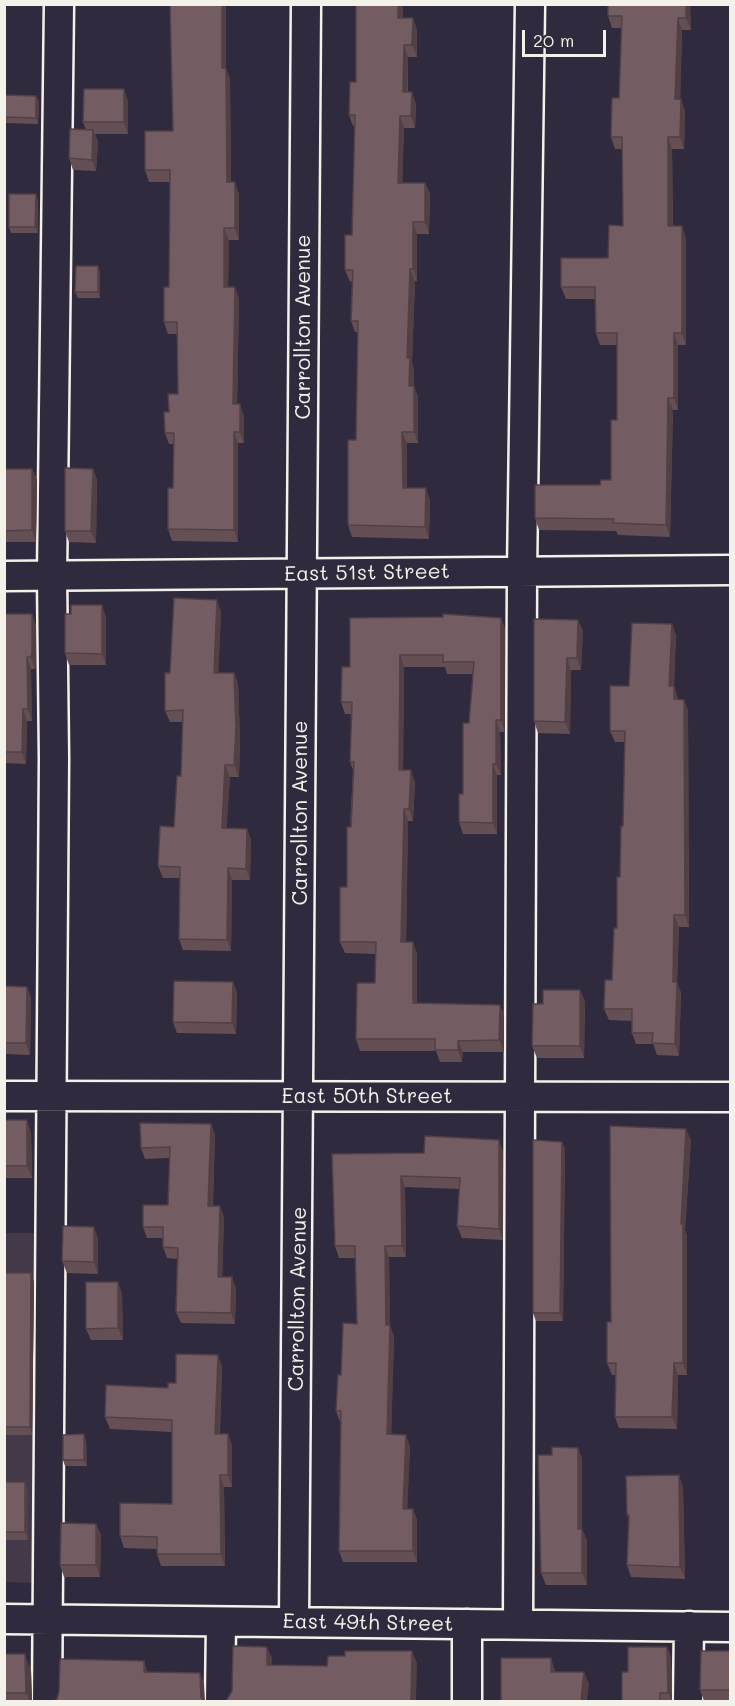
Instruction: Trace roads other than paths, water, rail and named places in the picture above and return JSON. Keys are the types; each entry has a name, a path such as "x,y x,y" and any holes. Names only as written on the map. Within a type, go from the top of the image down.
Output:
{"street":[{"path":"47,1701 54,759 52,575 59,4"},
{"name":"Carrollton Avenue","path":"294,1622 300,1097 306,4"},
{"path":"518,1624 522,572 530,4"},
{"name":"East 51st Street","path":"4,576 730,570"},
{"name":"East 50th Street","path":"4,1096 730,1097"},
{"name":"East 49th Street","path":"4,1619 730,1627"},
{"path":"220,1701 221,1622"},
{"path":"467,1624 467,1701"},
{"path":"688,1701 689,1626"}]}
